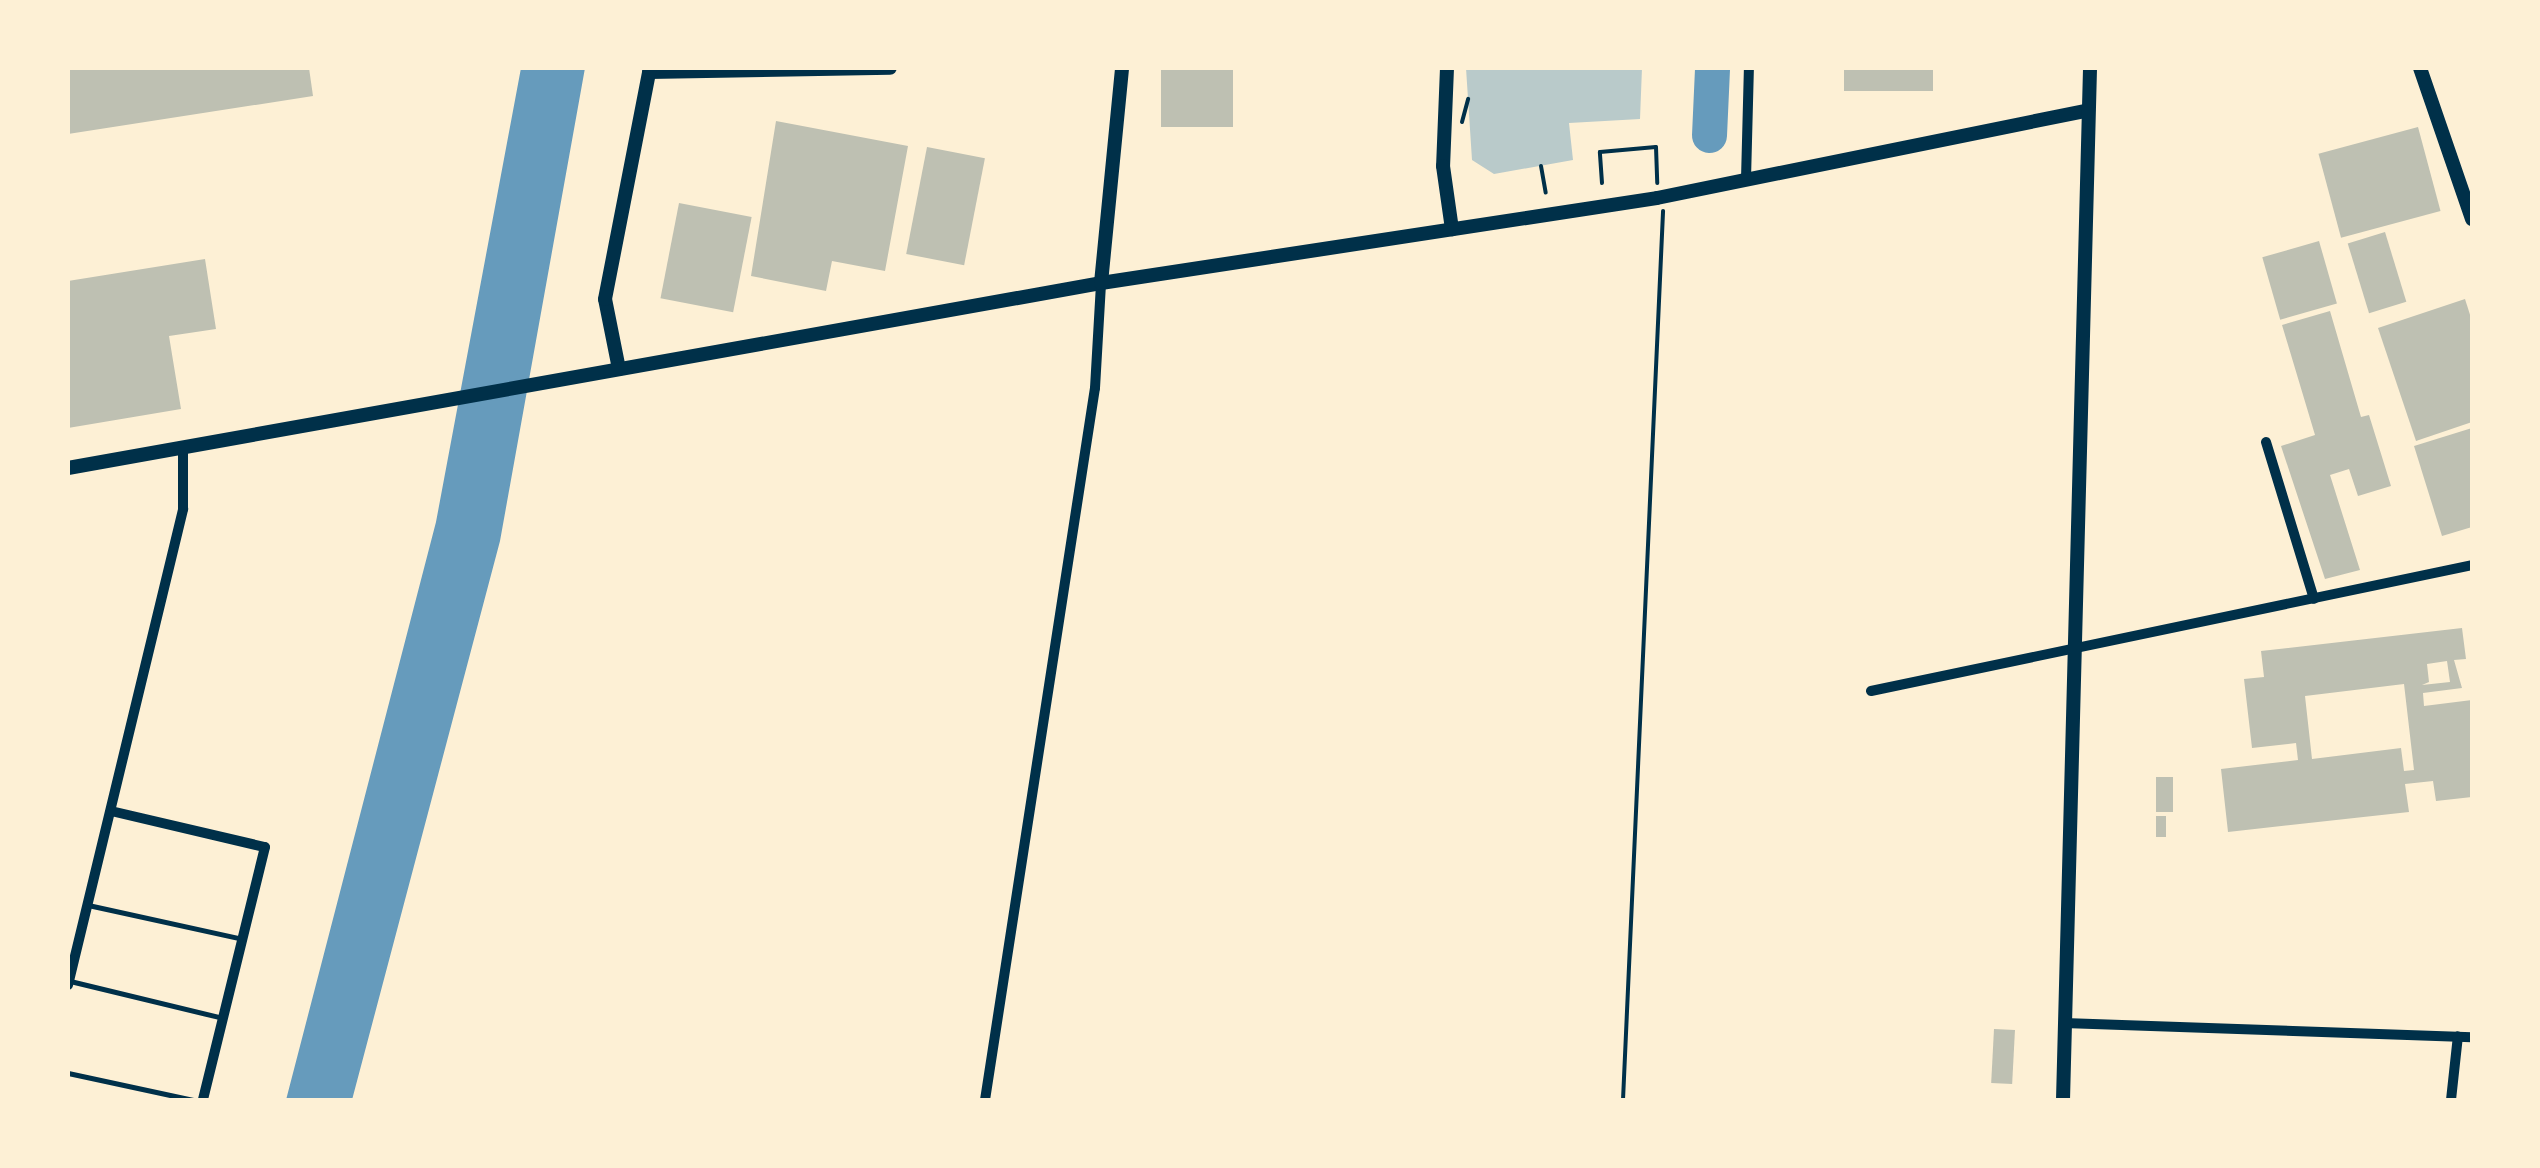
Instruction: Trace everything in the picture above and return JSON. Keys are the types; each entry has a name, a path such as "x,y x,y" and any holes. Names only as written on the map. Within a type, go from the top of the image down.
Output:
{"street":[{"path":"619,369 605,299 649,70 890,68"},
{"path":"984,1100 1095,388 1122,68"},
{"path":"1447,68 1443,166 1452,229"},
{"path":"1746,179 1749,68"},
{"path":"2062,1100 2090,68"},
{"path":"2420,68 2472,219"},
{"path":"68,468 1101,284 1660,197 2088,110"},
{"path":"2266,442 2314,599"},
{"path":"68,983 183,510 183,448"},
{"path":"1870,691 2074,652 2472,566"},
{"path":"112,811 265,847 203,1100"},
{"path":"2064,1023 2472,1036"},
{"path":"2451,1100 2458,1036"}],"lane":[{"path":"88,904 242,939"},
{"path":"68,983 223,1018"},
{"path":"68,1072 193,1100"}],"path":[{"path":"1602,183 1600,152 1656,146 1660,197 1623,1100"},
{"path":"1540,166 1546,193"}],"shaded area":[{"path":"1466,68 1642,68 1640,119 1569,123 1573,160 1494,174 1472,160"}],"water":[{"path":"521,68 585,68 500,541 352,1100 286,1100 436,522"}],"building":[{"path":"68,68 309,68 313,96 68,134"},
{"path":"1161,68 1233,68 1233,127 1161,127"},
{"path":"1844,68 1933,68 1933,91 1844,91"},
{"path":"776,121 908,146 885,271 832,261 826,291 751,276"},
{"path":"2418,127 2441,211 2341,238 2319,154"},
{"path":"927,147 985,158 964,265 906,254"},
{"path":"679,203 752,217 733,312 660,298"},
{"path":"2385,232 2406,302 2369,313 2348,243"},
{"path":"2319,241 2337,303 2280,320 2262,257"},
{"path":"205,259 216,329 169,336 181,409 68,428 68,281"},
{"path":"2465,299 2472,321 2472,422 2416,441 2378,328"},
{"path":"2330,311 2361,417 2369,415 2391,486 2358,496 2349,469 2330,475 2360,570 2325,579 2281,446 2315,435 2282,325"},
{"path":"2472,428 2472,527 2442,536 2414,446"},
{"path":"2462,628 2466,659 2454,660 2462,688 2423,693 2424,706 2472,700 2472,797 2436,801 2433,781 2405,784 2409,812 2228,832 2221,769 2298,760 2296,743 2252,748 2244,679 2264,677 2261,651","holes":["2447,661 2450,682 2422,685 2429,682 2427,664","2404,684 2414,770 2404,771 2401,748 2312,759 2305,696"]},
{"path":"2156,777 2173,777 2173,812 2156,812"},
{"path":"2156,816 2166,816 2166,837 2156,837"},
{"path":"1994,1029 2015,1030 2012,1084 1991,1083"}],"waterway":[{"path":"1709,135 1712,68"}]}
